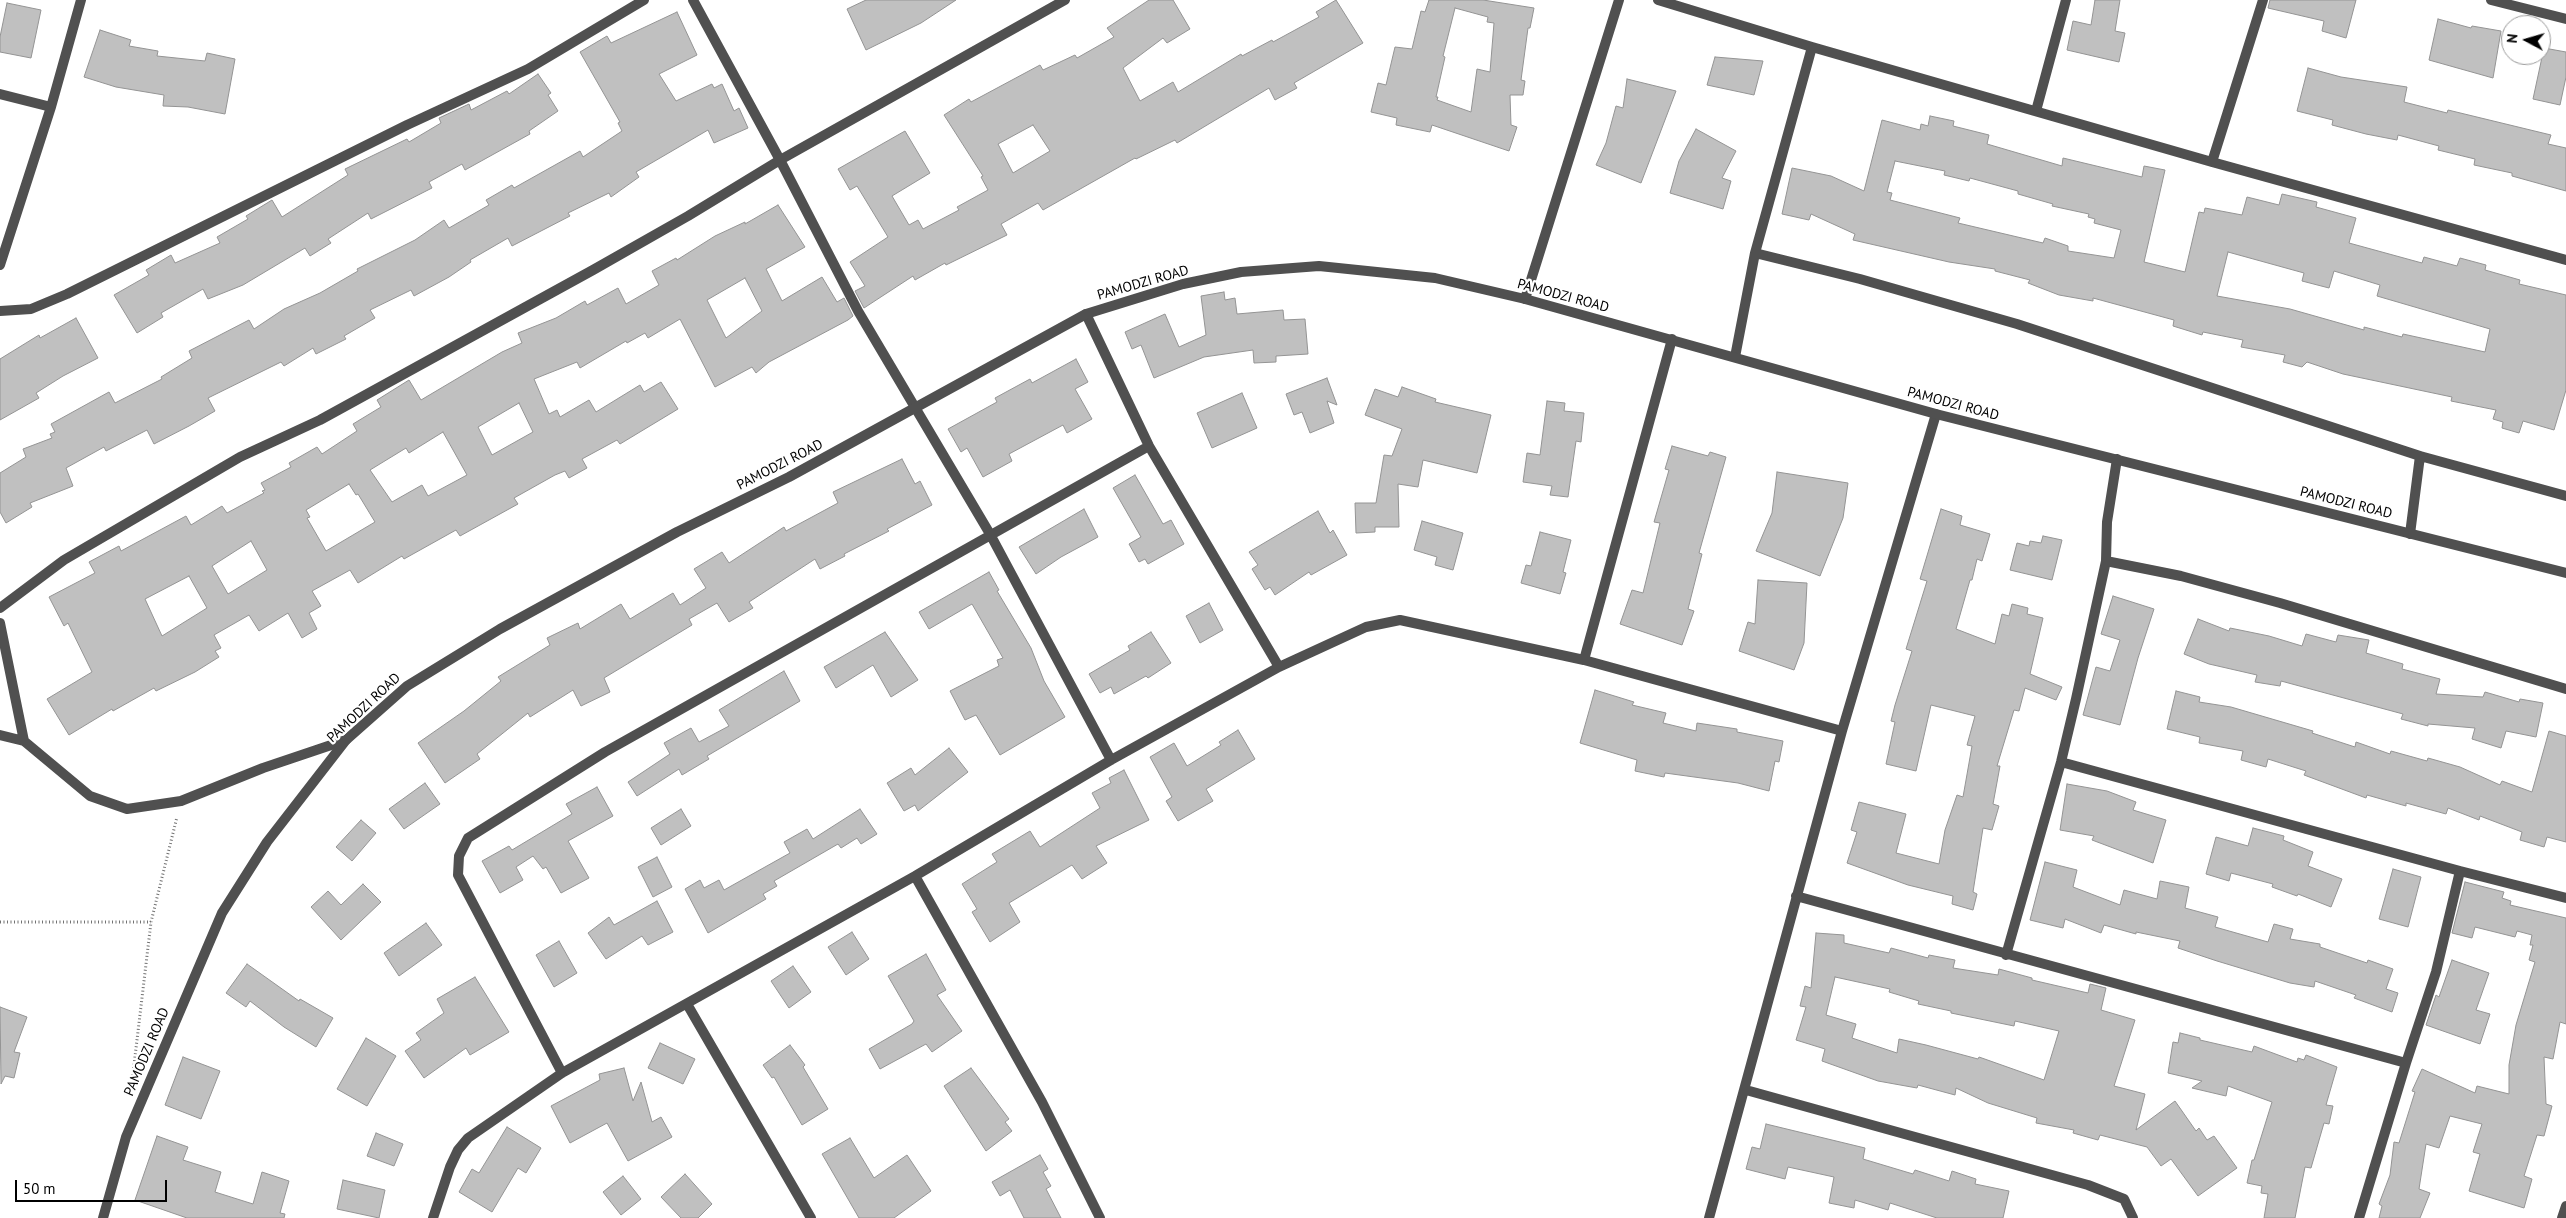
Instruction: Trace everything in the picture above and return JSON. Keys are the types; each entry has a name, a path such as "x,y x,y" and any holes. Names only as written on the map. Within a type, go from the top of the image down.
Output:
{"street":[{"path":"0,265 51,107 81,0"},
{"path":"0,311 31,309 67,294 398,130 528,69 644,0"},
{"path":"693,0 780,160 858,312 990,534 1111,760"},
{"path":"0,608 64,560 240,457 320,420 405,374 679,221 780,160 1065,0"},
{"path":"1525,299 1618,0"},
{"path":"1658,0 1812,47 2212,162 2566,260"},
{"path":"2036,111 2066,0"},
{"path":"2212,162 2263,0"},
{"path":"2491,0 2566,19"},
{"path":"1735,357 1755,253 1812,47"},
{"path":"0,94 51,107"},
{"path":"1755,253 1860,279 2017,324 2420,456 2566,496"},
{"name":"PAMODZI ROAD","path":"104,1218 126,1137 222,913 267,842 346,740 407,686 500,629 677,532 789,478 1086,314 1183,284 1232,274 1319,266 1435,278 1525,299 1936,414 2566,573"},
{"path":"1086,314 1149,446 1279,667"},
{"path":"1584,660 1672,340"},
{"path":"1709,1218 1746,1090 1796,896 1842,731 1936,414"},
{"path":"562,1073 458,875 459,856 468,838 605,752 810,639 990,534 1149,446"},
{"path":"2410,534 2420,456"},
{"path":"2006,955 2061,762 2106,561 2107,522 2117,459"},
{"path":"2106,561 2181,576 2280,603 2566,690"},
{"path":"433,1218 450,1167 458,1150 468,1138 562,1073 915,876 1111,760 1279,667 1366,627 1400,620 1584,660 1842,731"},
{"path":"0,622 24,741"},
{"path":"0,735 24,741 90,796 126,808 180,801 263,768 346,740"},
{"path":"2061,762 2566,898"},
{"path":"2359,1218 2436,972 2460,870"},
{"path":"915,876 1042,1102 1100,1218"},
{"path":"1796,896 2406,1064"},
{"path":"687,1004 810,1218"},
{"path":"1746,1090 2088,1185 2124,1199 2133,1218"},
{"path":"2562,1218 2566,1206"}],"path":[{"path":"132,1088 150,922 180,801"},
{"path":"0,922 150,922"}],"building":[{"path":"866,0 956,0 921,23 866,50 847,9"},
{"path":"1149,0 1173,0 1190,29 1167,43 1163,38 1123,68 1140,101 1173,82 1178,92 1241,54 1242,56 1272,40 1273,42 1319,17 1316,12 1336,0 1363,43 1294,83 1297,88 1275,100 1269,88 1177,143 1175,140 1135,158 1043,210 1038,203 1001,224 1007,235 946,265 945,263 915,280 913,276 864,308 855,291 865,286 850,262 888,237 857,186 850,190 838,169 905,131 930,173 892,196 909,225 918,220 923,229 959,210 957,207 988,190 981,177 983,176 944,115 969,99 971,102 1040,65 1043,70 1075,55 1077,58 1114,37 1107,28","holes":["1033,125 1050,151 1013,173 998,144"]},
{"path":"1429,0 1483,0 1534,8 1530,28 1528,28 1521,80 1525,81 1523,95 1510,95 1511,125 1517,127 1509,151 1432,125 1430,132 1396,125 1397,118 1371,112 1378,83 1386,85 1395,47 1412,49 1421,11 1425,12","holes":["1455,8 1488,17 1487,22 1494,23 1490,72 1477,69 1471,112 1437,100 1438,97 1436,97 1445,57 1443,56"]},
{"path":"2095,0 2120,0 2115,31 2125,33 2119,62 2067,50 2073,21 2091,25"},
{"path":"2270,0 2356,0 2346,38 2322,31 2324,21 2268,8"},
{"path":"7,3 41,10 31,58 0,52 0,37"},
{"path":"677,12 697,55 659,74 676,101 712,84 714,88 722,84 734,111 739,108 748,128 714,143 708,130 636,172 639,177 611,197 609,193 568,213 570,216 512,246 508,238 470,260 471,262 449,277 414,296 411,290 370,310 375,318 344,336 346,339 316,354 313,348 284,366 281,362 208,398 215,411 154,444 147,430 106,451 104,447 66,468 73,486 30,503 32,507 6,523 0,512 0,473 26,457 23,449 52,438 50,434 55,432 51,424 109,392 115,403 162,379 161,377 192,358 189,351 249,320 254,329 284,309 320,293 358,271 357,269 415,240 444,220 449,228 489,205 486,200 512,185 514,188 580,151 583,157 622,131 618,123 620,122 580,52 607,36 611,43"},
{"path":"2438,19 2471,28 2472,26 2501,31 2493,78 2429,60"},
{"path":"100,30 131,40 129,46 158,51 157,56 205,61 207,53 235,59 225,114 188,107 163,106 164,95 116,87 84,77"},
{"path":"2551,49 2566,52 2566,77 2560,105 2533,99 2540,65 2551,65"},
{"path":"1715,57 1763,61 1754,95 1707,85"},
{"path":"2308,68 2341,77 2407,87 2404,102 2447,113 2448,110 2551,135 2548,144 2566,148 2566,191 2512,176 2512,173 2474,165 2475,159 2438,150 2439,146 2398,135 2397,140 2366,134 2332,125 2333,120 2297,111"},
{"path":"538,74 551,93 548,95 558,111 529,131 530,134 465,170 462,164 429,182 432,188 371,219 368,213 328,239 331,243 310,256 305,248 243,285 208,299 203,289 161,313 163,317 137,333 114,295 149,275 146,270 171,255 175,263 220,243 217,237 248,219 246,216 272,200 282,217 348,175 345,169 407,139 409,142 441,123 439,118 469,104 471,110 507,91 509,94"},
{"path":"1627,79 1676,91 1641,183 1596,165 1606,143 1616,106 1623,108"},
{"path":"1930,116 1954,121 1953,126 1989,135 1987,144 2062,166 2063,158 2142,177 2144,166 2165,170 2144,262 2185,272 2199,212 2204,213 2205,208 2242,215 2247,197 2279,205 2282,194 2317,202 2316,207 2356,218 2349,243 2422,263 2424,257 2457,266 2460,258 2486,265 2485,270 2520,280 2519,284 2566,295 2566,390 2554,430 2523,421 2519,433 2502,428 2503,422 2493,419 2496,410 2451,401 2452,397 2343,374 2307,362 2302,367 2283,362 2285,355 2241,347 2243,340 2203,332 2202,335 2173,326 2174,320 2093,298 2093,301 2059,295 2028,283 2030,280 1995,271 1995,269 1949,262 1853,240 1855,234 1811,214 1809,220 1782,214 1792,168 1831,176 1864,191 1882,120 1920,130 1921,124 1928,126","holes":["1895,161 1945,171 1944,175 1969,181 1970,178 2018,191 2018,194 2053,204 2052,206 2089,214 2088,217 2095,219 2094,223 2121,230 2114,258 2068,251 2068,246 2045,238 2043,243 1958,223 1960,218 1890,200 1892,193 1887,192","2228,252 2304,273 2302,281 2329,288 2334,271 2380,285 2377,296 2490,329 2485,352 2403,334 2402,337 2364,327 2364,330 2290,309 2217,296"]},
{"path":"1696,129 1736,151 1722,178 1731,181 1723,209 1670,193 1679,161"},
{"path":"778,205 805,247 766,269 782,301 822,277 837,302 844,298 853,316 769,362 756,373 752,367 715,387 680,319 648,338 645,333 627,343 626,341 580,368 577,362 534,379 549,414 557,410 560,417 589,400 596,412 640,385 644,392 661,382 678,409 620,444 617,440 582,459 587,468 569,478 565,471 514,498 518,504 460,536 456,530 404,559 402,556 358,583 350,570 312,591 321,606 309,613 317,629 302,638 288,613 259,631 249,615 214,635 221,648 215,651 219,657 195,672 156,691 154,688 113,711 112,709 69,735 47,699 92,672 68,623 64,626 49,597 95,573 89,562 119,546 121,551 186,516 191,525 222,506 227,513 264,493 262,491 265,490 261,483 291,467 289,463 317,447 322,454 357,431 353,424 381,407 377,400 409,380 421,400 502,352 522,343 518,333 556,318 585,301 587,305 618,288 626,304 659,285 652,271 676,258 677,260 715,236 745,222 745,224","holes":["745,278 762,311 726,338 707,300","519,403 533,432 492,455 478,427","443,432 467,475 428,496 422,485 392,502 370,470 406,448 409,453","349,484 356,495 358,494 375,522 326,551 307,518 310,517 306,510","251,541 267,570 228,594 212,566","189,576 207,608 162,636 145,599"]},
{"path":"1224,292 1225,300 1235,298 1237,314 1283,310 1284,320 1305,319 1308,354 1276,356 1276,362 1254,363 1253,350 1204,357 1154,378 1141,345 1132,349 1125,332 1165,314 1179,347 1206,335 1201,296"},
{"path":"76,318 98,358 63,376 36,393 39,398 0,420 0,359 39,335 40,338"},
{"path":"1076,359 1088,382 1075,389 1092,419 1067,433 1063,425 1009,454 1012,461 983,477 967,448 961,452 948,429 997,402 995,398 1030,379 1032,383"},
{"path":"1327,378 1337,405 1327,401 1334,423 1310,433 1302,412 1294,415 1286,394"},
{"path":"1402,387 1436,399 1435,402 1491,415 1477,473 1423,460 1418,487 1398,484 1399,527 1375,527 1375,532 1356,533 1355,503 1376,503 1384,455 1392,456 1402,429 1365,415 1375,389 1398,397"},
{"path":"1242,393 1257,428 1212,448 1197,413"},
{"path":"1547,401 1565,403 1564,411 1584,413 1581,442 1576,441 1568,497 1550,495 1552,486 1523,482 1527,453 1540,455"},
{"path":"1672,446 1708,456 1710,452 1726,457 1699,553 1702,554 1688,609 1694,611 1682,645 1620,624 1632,590 1643,593 1660,523 1654,522 1669,470 1665,469"},
{"path":"902,459 915,484 920,481 932,505 887,529 889,531 844,554 845,556 820,569 815,559 749,602 753,608 729,622 717,603 689,619 692,625 604,678 610,692 581,706 573,690 530,717 528,713 477,754 480,759 445,783 418,743 464,711 501,681 498,677 550,645 547,638 578,623 580,629 621,604 630,619 673,593 680,605 706,588 694,569 722,552 729,563 784,527 786,531 838,503 833,492"},
{"path":"1777,472 1848,483 1843,518 1820,576 1756,551 1772,513"},
{"path":"1135,475 1163,524 1171,520 1184,544 1148,564 1145,559 1139,562 1129,544 1141,537 1113,488"},
{"path":"1084,509 1098,537 1061,557 1036,574 1019,547"},
{"path":"1941,509 1962,516 1960,525 1990,534 1982,561 1977,559 1956,629 1995,644 2002,614 2009,616 2012,604 2028,608 2027,614 2043,618 2030,674 2062,687 2056,700 2025,688 2019,711 2014,710 1997,766 2000,766 1993,804 1999,806 1992,830 1983,828 1973,892 1977,894 1973,910 1952,904 1953,896 1908,885 1847,863 1857,832 1851,830 1859,802 1906,814 1896,853 1939,864 1945,830 1957,795 1963,797 1972,746 1967,745 1975,716 1931,705 1916,771 1886,764 1895,722 1891,721 1912,651 1906,649 1927,581 1920,579"},
{"path":"1318,511 1330,533 1333,530 1347,555 1311,575 1309,572 1275,595 1270,587 1265,590 1252,569 1258,565 1249,552"},
{"path":"1422,521 1463,533 1453,570 1435,565 1437,557 1414,550"},
{"path":"1540,532 1571,540 1563,572 1566,573 1560,594 1521,583 1526,565 1531,566"},
{"path":"2043,536 2062,540 2052,580 2010,570 2017,543 2029,546 2030,541 2041,543"},
{"path":"989,572 999,590 997,591 1031,648 1044,681 1065,717 1000,755 976,715 965,720 950,691 999,666 997,660 1003,658 972,604 929,629 919,612"},
{"path":"1758,580 1807,583 1804,643 1794,670 1739,651 1748,622 1755,624"},
{"path":"2113,596 2154,609 2138,658 2120,725 2083,715 2096,667 2110,671 2120,640 2101,634"},
{"path":"1209,603 1223,630 1200,643 1186,616"},
{"path":"2198,619 2229,631 2230,628 2269,636 2302,646 2306,634 2336,642 2338,635 2369,640 2366,653 2403,664 2402,669 2440,679 2436,694 2483,697 2485,692 2519,702 2520,699 2543,703 2536,737 2506,731 2501,748 2472,739 2475,728 2428,724 2428,726 2401,719 2403,714 2281,681 2280,686 2255,682 2257,675 2209,664 2184,654"},
{"path":"885,632 918,680 891,697 873,665 836,688 824,667"},
{"path":"1151,632 1171,663 1148,678 1146,676 1114,694 1111,687 1100,693 1089,674 1130,650 1128,646"},
{"path":"784,671 800,701 707,756 709,759 682,775 679,769 637,796 628,782 670,754 664,743 691,728 699,742 729,726 719,710"},
{"path":"1595,690 1634,702 1632,705 1666,713 1663,723 1696,731 1697,723 1737,729 1737,732 1783,741 1779,762 1775,761 1769,791 1738,783 1665,773 1664,777 1635,771 1637,760 1580,743"},
{"path":"2176,691 2200,697 2199,702 2231,707 2313,731 2312,733 2355,747 2356,742 2390,754 2391,751 2427,761 2428,758 2460,767 2500,785 2502,781 2532,792 2549,731 2566,736 2566,842 2547,837 2544,847 2520,840 2522,832 2480,816 2479,820 2448,808 2446,814 2406,803 2406,806 2367,795 2366,798 2304,775 2306,771 2268,759 2266,767 2241,760 2243,751 2199,743 2200,737 2167,729"},
{"path":"1238,730 1255,759 1206,789 1213,801 1178,821 1166,801 1172,797 1150,757 1174,743 1187,766 1221,745 1219,742"},
{"path":"949,748 968,772 918,811 915,805 904,811 887,783 911,768 915,775"},
{"path":"1124,770 1149,820 1096,846 1107,863 1082,879 1072,865 1009,903 1020,922 990,942 972,912 977,909 962,884 997,862 992,854 1030,831 1040,847 1100,808 1092,793 1111,783 1109,778"},
{"path":"425,783 440,804 404,829 389,809"},
{"path":"2067,784 2107,791 2136,802 2133,810 2166,820 2153,863 2092,840 2094,836 2060,830"},
{"path":"597,787 613,816 568,841 589,878 561,893 546,867 543,869 533,856 516,867 523,880 500,893 482,861 509,846 512,850 572,814 566,804"},
{"path":"681,809 691,826 661,845 651,828"},
{"path":"860,809 877,834 861,844 857,838 841,848 838,844 774,881 777,886 763,894 766,899 708,933 685,889 700,880 704,888 719,880 724,890 790,853 784,842 807,829 813,839"},
{"path":"361,820 376,833 352,861 336,847"},
{"path":"2253,828 2284,836 2283,840 2313,852 2308,866 2342,879 2331,907 2298,894 2297,896 2272,887 2273,884 2231,873 2229,881 2206,874 2216,837 2248,846"},
{"path":"657,857 672,887 653,897 638,867"},
{"path":"2045,862 2077,870 2073,887 2120,905 2124,890 2157,899 2160,881 2189,887 2185,908 2218,917 2215,927 2268,942 2274,924 2293,929 2290,939 2320,944 2320,947 2367,963 2368,960 2393,969 2386,989 2398,993 2392,1012 2354,998 2356,995 2315,981 2314,987 2290,983 2178,948 2180,941 2136,932 2136,934 2104,925 2101,933 2065,919 2063,928 2030,920"},
{"path":"2393,869 2421,877 2408,927 2379,919"},
{"path":"2465,882 2504,892 2502,898 2511,901 2510,905 2566,918 2566,1024 2560,1022 2553,1059 2544,1057 2546,1104 2552,1106 2544,1136 2537,1135 2524,1176 2532,1179 2524,1208 2469,1191 2480,1154 2473,1152 2482,1124 2450,1116 2439,1148 2426,1144 2419,1189 2430,1193 2420,1218 2379,1218 2382,1206 2379,1204 2390,1175 2394,1142 2399,1143 2415,1092 2412,1091 2422,1069 2475,1093 2477,1086 2509,1094 2509,1065 2516,1025 2535,962 2529,960 2533,945 2530,945 2532,935 2517,931 2515,937 2475,927 2472,938 2452,933"},
{"path":"363,884 381,902 341,940 311,907 328,891 341,905"},
{"path":"657,901 673,932 648,945 642,936 606,959 588,933 609,917 614,925"},
{"path":"426,923 442,945 399,976 384,953"},
{"path":"852,932 869,959 846,975 828,947"},
{"path":"1816,933 1844,935 1844,943 1889,953 1891,948 1928,958 1929,955 1955,960 1953,968 1998,975 1999,969 2032,978 2032,980 2088,993 2090,984 2106,988 2101,1010 2135,1020 2114,1086 2145,1094 2136,1130 2175,1101 2196,1131 2199,1128 2207,1140 2214,1136 2237,1168 2198,1196 2171,1159 2161,1166 2147,1147 2100,1135 2098,1140 2073,1133 2074,1130 2036,1123 2037,1118 1988,1103 1956,1088 1955,1095 1918,1085 1917,1088 1878,1081 1822,1061 1825,1049 1796,1040 1806,1007 1800,1006 1805,986 1811,988","holes":["1835,977 1890,989 1889,992 1919,1001 1918,1004 1951,1011 1951,1013 2014,1026 2015,1021 2059,1031 2044,1080 1979,1057 1978,1059 1899,1039 1897,1053 1852,1038 1856,1024 1826,1015"]},
{"path":"559,941 577,973 554,987 536,955"},
{"path":"926,954 946,990 937,995 962,1031 932,1052 926,1044 880,1069 869,1049 914,1021 888,976"},
{"path":"2452,960 2489,973 2476,1010 2490,1014 2480,1044 2426,1025 2436,995 2439,997"},
{"path":"247,964 299,1001 300,999 333,1018 316,1047 284,1027 250,1001 246,1007 226,993"},
{"path":"793,966 811,992 789,1008 771,981"},
{"path":"475,977 509,1032 470,1055 466,1048 424,1078 405,1051 421,1040 416,1033 444,1013 437,999"},
{"path":"0,1007 27,1017 14,1052 20,1053 14,1078 5,1076 1,1084"},
{"path":"2180,1033 2200,1038 2200,1040 2252,1052 2254,1046 2297,1062 2298,1058 2304,1060 2306,1055 2337,1067 2326,1105 2333,1106 2329,1124 2324,1123 2311,1168 2305,1167 2295,1218 2264,1218 2268,1194 2261,1193 2262,1186 2247,1183 2252,1160 2254,1160 2272,1102 2228,1086 2226,1096 2192,1088 2202,1081 2168,1073 2173,1042 2178,1043"},
{"path":"366,1038 396,1056 367,1106 337,1089"},
{"path":"660,1043 695,1059 683,1084 648,1068"},
{"path":"790,1045 805,1065 803,1067 828,1109 802,1125 774,1077 772,1078 763,1065"},
{"path":"183,1057 220,1071 201,1119 165,1105"},
{"path":"624,1068 633,1101 641,1082 652,1122 661,1117 672,1137 628,1161 607,1123 570,1143 551,1106 600,1080 599,1074"},
{"path":"971,1068 1009,1119 1005,1122 1012,1131 986,1151 944,1086"},
{"path":"1766,1124 1865,1148 1863,1159 1913,1174 1915,1170 1949,1181 1952,1171 1976,1179 1975,1184 2009,1191 2003,1218 1937,1218 1890,1203 1888,1210 1855,1200 1854,1208 1829,1203 1834,1177 1788,1167 1785,1179 1746,1169 1752,1147 1760,1149"},
{"path":"507,1127 541,1148 526,1173 518,1168 492,1212 459,1192 472,1169 479,1173"},
{"path":"376,1133 403,1144 394,1166 367,1156"},
{"path":"157,1136 188,1147 183,1160 221,1172 215,1192 253,1204 262,1172 289,1181 280,1213 285,1214 284,1218 187,1218 135,1200"},
{"path":"850,1138 874,1178 907,1155 931,1191 894,1218 859,1218 822,1154"},
{"path":"1040,1155 1048,1169 1043,1172 1051,1186 1046,1189 1061,1218 1024,1218 1010,1190 1000,1196 992,1182"},
{"path":"685,1174 712,1204 698,1218 681,1218 661,1197"},
{"path":"623,1176 641,1199 621,1215 603,1192"},
{"path":"343,1180 385,1190 379,1218 337,1209"}]}
